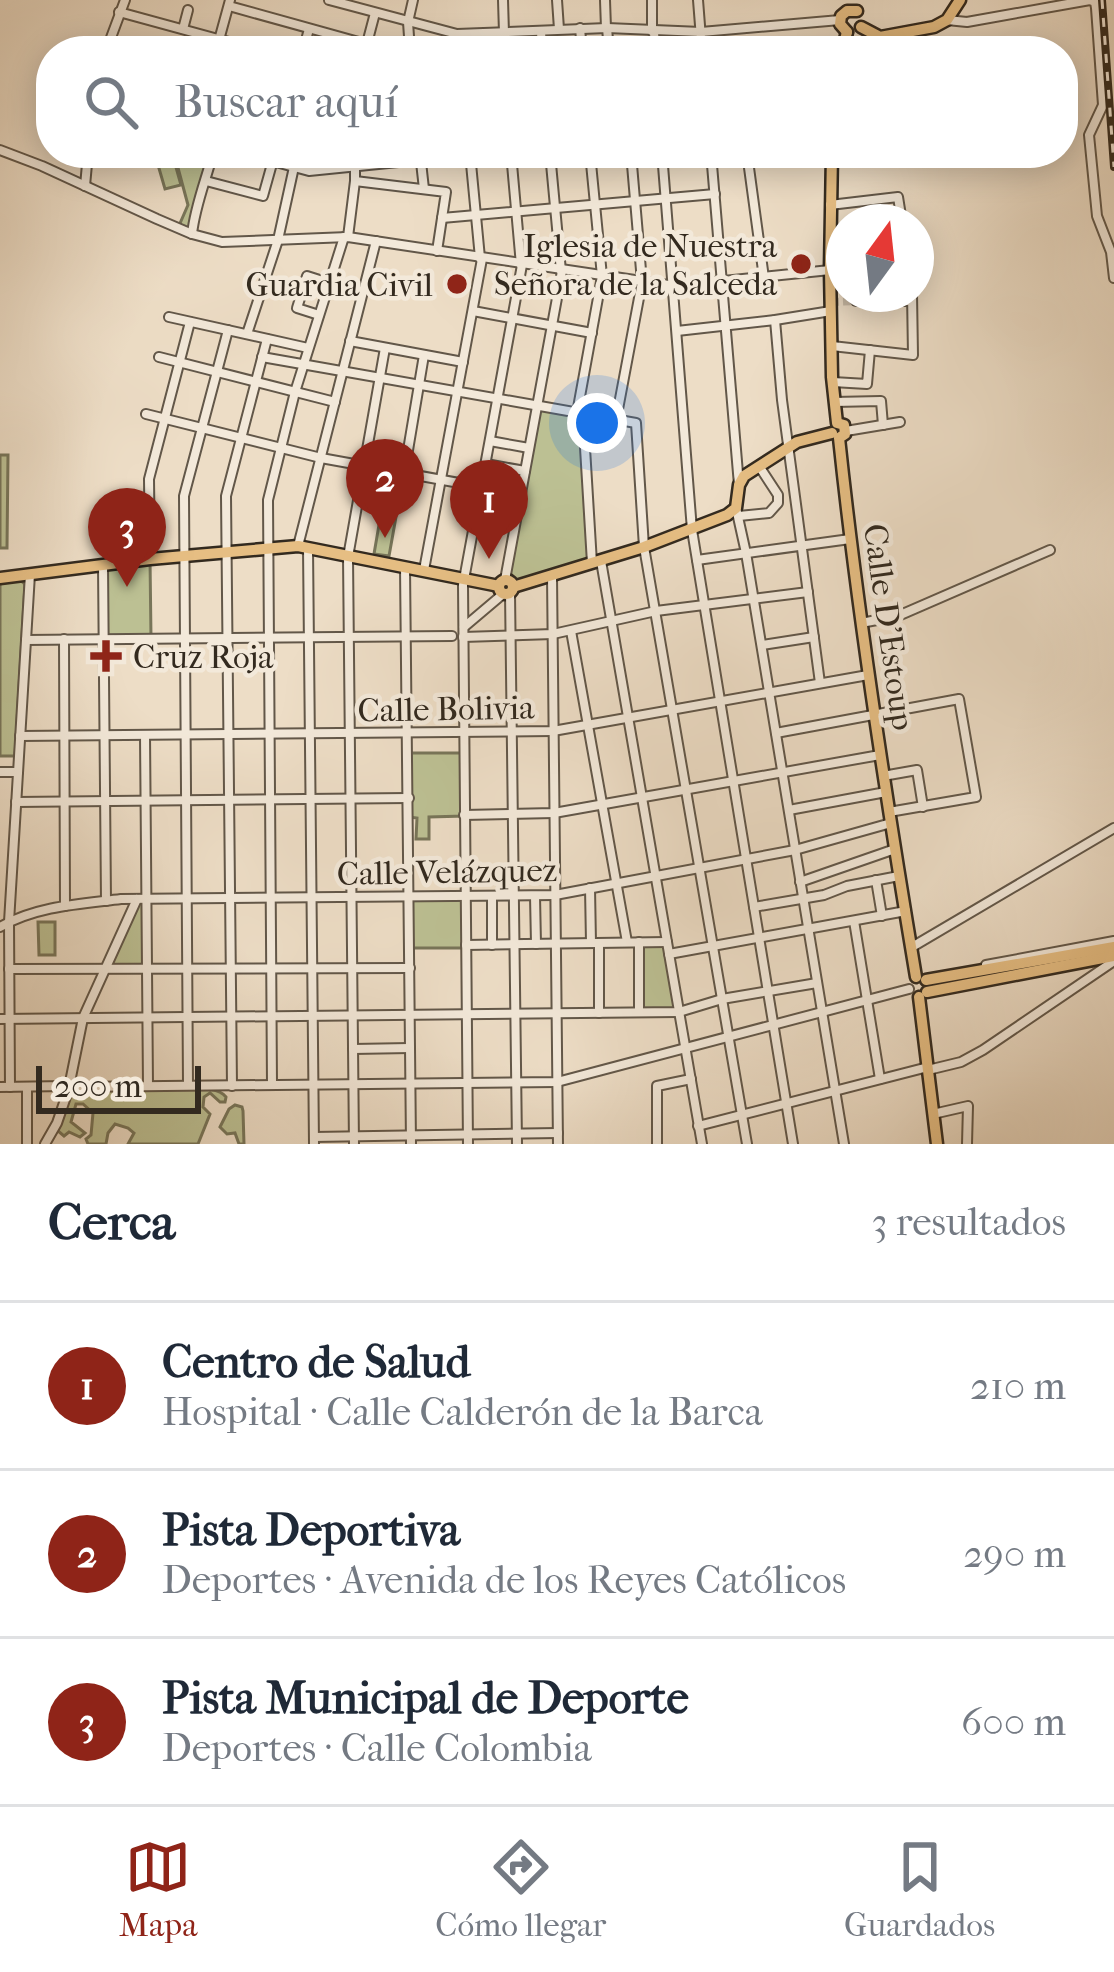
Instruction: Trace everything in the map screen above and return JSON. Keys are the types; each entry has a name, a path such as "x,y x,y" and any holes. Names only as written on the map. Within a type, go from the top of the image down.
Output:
{"main road":[{"path":"861,27 874,36 934,27 947,20 959,0"},
{"path":"858,5 861,27 848,32 840,20 858,5"},
{"path":"847,36 848,32"},
{"name":"Calle D'Estoup","path":"830,204 831,168"},
{"name":"Calle D'Estoup","path":"831,312 834,402 850,539 919,987 937,1144"},
{"path":"0,578 227,551 303,547 506,588 596,563 738,512 744,476 805,439 839,431"},
{"path":"919,987 1114,951"}],"street":[{"path":"111,36 125,0"},
{"path":"329,0 458,34 580,28 701,32 840,20"},
{"path":"409,36 413,0"},
{"path":"503,0 503,33"},
{"path":"557,0 559,29"},
{"path":"605,0 608,36"},
{"path":"652,0 654,36"},
{"path":"698,0 701,36"},
{"path":"947,20 967,22 1092,1 1102,105 1089,135 1097,216 1111,252 1114,278"},
{"path":"221,36 230,3 331,36"},
{"path":"183,29 188,10"},
{"path":"119,12 207,36"},
{"path":"368,36 375,13"},
{"path":"307,36 309,28"},
{"path":"580,28 581,36"},
{"path":"541,31 541,36"},
{"path":"0,150 36,164"},
{"path":"46,168 192,234 222,242 346,237 674,286 826,270"},
{"path":"85,187 87,168"},
{"path":"192,234 209,168"},
{"path":"206,181 263,196 271,168"},
{"path":"248,334 278,240 294,168"},
{"path":"301,168 336,168"},
{"path":"272,1085 268,500 303,365 346,237 356,168"},
{"path":"421,168 424,189"},
{"path":"424,570 481,259 471,168"},
{"path":"468,1139 459,633 521,265 512,168"},
{"path":"517,1139 512,636 506,588 562,271 551,168"},
{"path":"591,168 602,275 580,414 596,563 701,1144"},
{"path":"616,420 642,282 632,168"},
{"path":"663,168 692,530 793,1144"},
{"path":"712,168 739,485"},
{"path":"749,168 764,278"},
{"path":"356,181 446,192 437,251"},
{"path":"442,218 715,194"},
{"path":"838,204 898,197 899,204"},
{"path":"376,241 303,547 309,637 314,1141 558,1138 552,576"},
{"path":"319,315 297,308 307,275 329,283"},
{"path":"473,311 592,333"},
{"path":"677,331 826,312"},
{"path":"832,346 914,355 913,312"},
{"path":"169,317 308,349"},
{"path":"775,320 820,683"},
{"path":"150,559 149,478 190,322"},
{"path":"188,1085 184,496 228,330"},
{"path":"232,1086 226,496 267,339"},
{"path":"350,341 463,362"},
{"path":"354,1140 349,557 385,348"},
{"path":"833,382 867,384 870,350"},
{"path":"404,474 424,355"},
{"path":"159,357 335,402"},
{"path":"262,357 635,423 644,547 747,1144"},
{"path":"834,402 881,401 884,425"},
{"path":"146,414 321,458 520,494"},
{"path":"839,431 900,422"},
{"path":"490,441 530,448"},
{"path":"486,464 525,471"},
{"path":"759,466 778,495 778,503 769,513 738,512 844,1144"},
{"path":"696,560 850,539"},
{"path":"861,623 898,616 1050,550"},
{"path":"104,565 106,901"},
{"path":"405,567 411,1140"},
{"path":"30,574 4,919 9,969 5,1087 557,1082 919,987"},
{"path":"459,633 506,588"},
{"path":"26,640 553,634 656,611 808,592"},
{"path":"571,631 627,943"},
{"path":"761,645 814,637"},
{"path":"64,639 65,905"},
{"name":"Calle Bolivia","path":"20,736 553,730 868,675"},
{"name":"Calle Velázquez","path":"4,919 65,905 141,898 555,895 795,850 923,807 976,797 959,699 874,715"},
{"path":"776,733 874,715"},
{"path":"145,735 141,898 148,1086"},
{"path":"464,815 554,813 880,755"},
{"path":"884,776 917,770 923,807"},
{"path":"0,772 17,772"},
{"path":"789,810 886,792"},
{"path":"16,802 409,798"},
{"path":"912,947 1114,828"},
{"path":"800,882 896,849"},
{"path":"754,907 901,876"},
{"path":"876,880 881,916"},
{"path":"590,888 599,1013"},
{"path":"492,896 492,945"},
{"path":"535,896 536,944"},
{"path":"45,1144 70,1086 83,1018 141,898"},
{"path":"669,954 907,911"},
{"path":"854,921 880,1079"},
{"path":"639,942 639,1012"},
{"path":"466,945 667,942"},
{"path":"698,1126 961,1062 1114,951"},
{"path":"9,969 410,968"},
{"path":"953,981 964,987 1094,969"},
{"path":"4,1019 679,1012 722,999 817,983"},
{"path":"353,1049 410,1048"},
{"path":"657,1144 657,1086 691,1079"},
{"path":"27,1087 27,1144"},
{"path":"933,1114 968,1106 967,1144"}],"green space":[{"path":"159,168 176,168 181,185 165,189"},
{"path":"178,168 209,168 192,234 178,228 188,205"},
{"path":"537,407 583,415 592,564 504,585"},
{"path":"0,455 8,455 7,548 0,548"},
{"path":"386,486 401,489 389,556 374,554 380,519 393,520 380,517"},
{"path":"150,559 151,638 104,639 103,565"},
{"path":"20,580 25,584 15,756 0,756 0,583"},
{"path":"408,753 464,753 464,816 429,817 429,839 416,839 417,818 409,817"},
{"path":"465,896 466,948 410,948 410,897"},
{"path":"138,898 146,898 147,969 106,968"},
{"path":"38,922 55,922 55,955 39,955"},
{"path":"639,942 667,942 679,1012 639,1012"},
{"path":"209,1089 226,1097 220,1102 210,1093 204,1097 203,1107 210,1114 198,1144 128,1144 134,1133 115,1124 106,1144 88,1144 93,1113 83,1104 76,1104 71,1122 85,1133 64,1136 58,1131 69,1099 79,1090"},
{"path":"235,1105 243,1111 244,1144 239,1144 235,1133 227,1134 220,1127"}],"railway":[{"path":"1102,0 1114,167"}],"place":[{"name":"Iglesia de Nuestra Señora de la Salceda","path":"801,264"},
{"name":"Guardia Civil","path":"457,284"},
{"name":"Pista Deportiva","path":"385,538"},
{"name":"Centro de Salud","path":"489,559"},
{"name":"Pista Municipal de Deporte","path":"127,587"},
{"name":"Cruz Roja","path":"106,656"}]}
